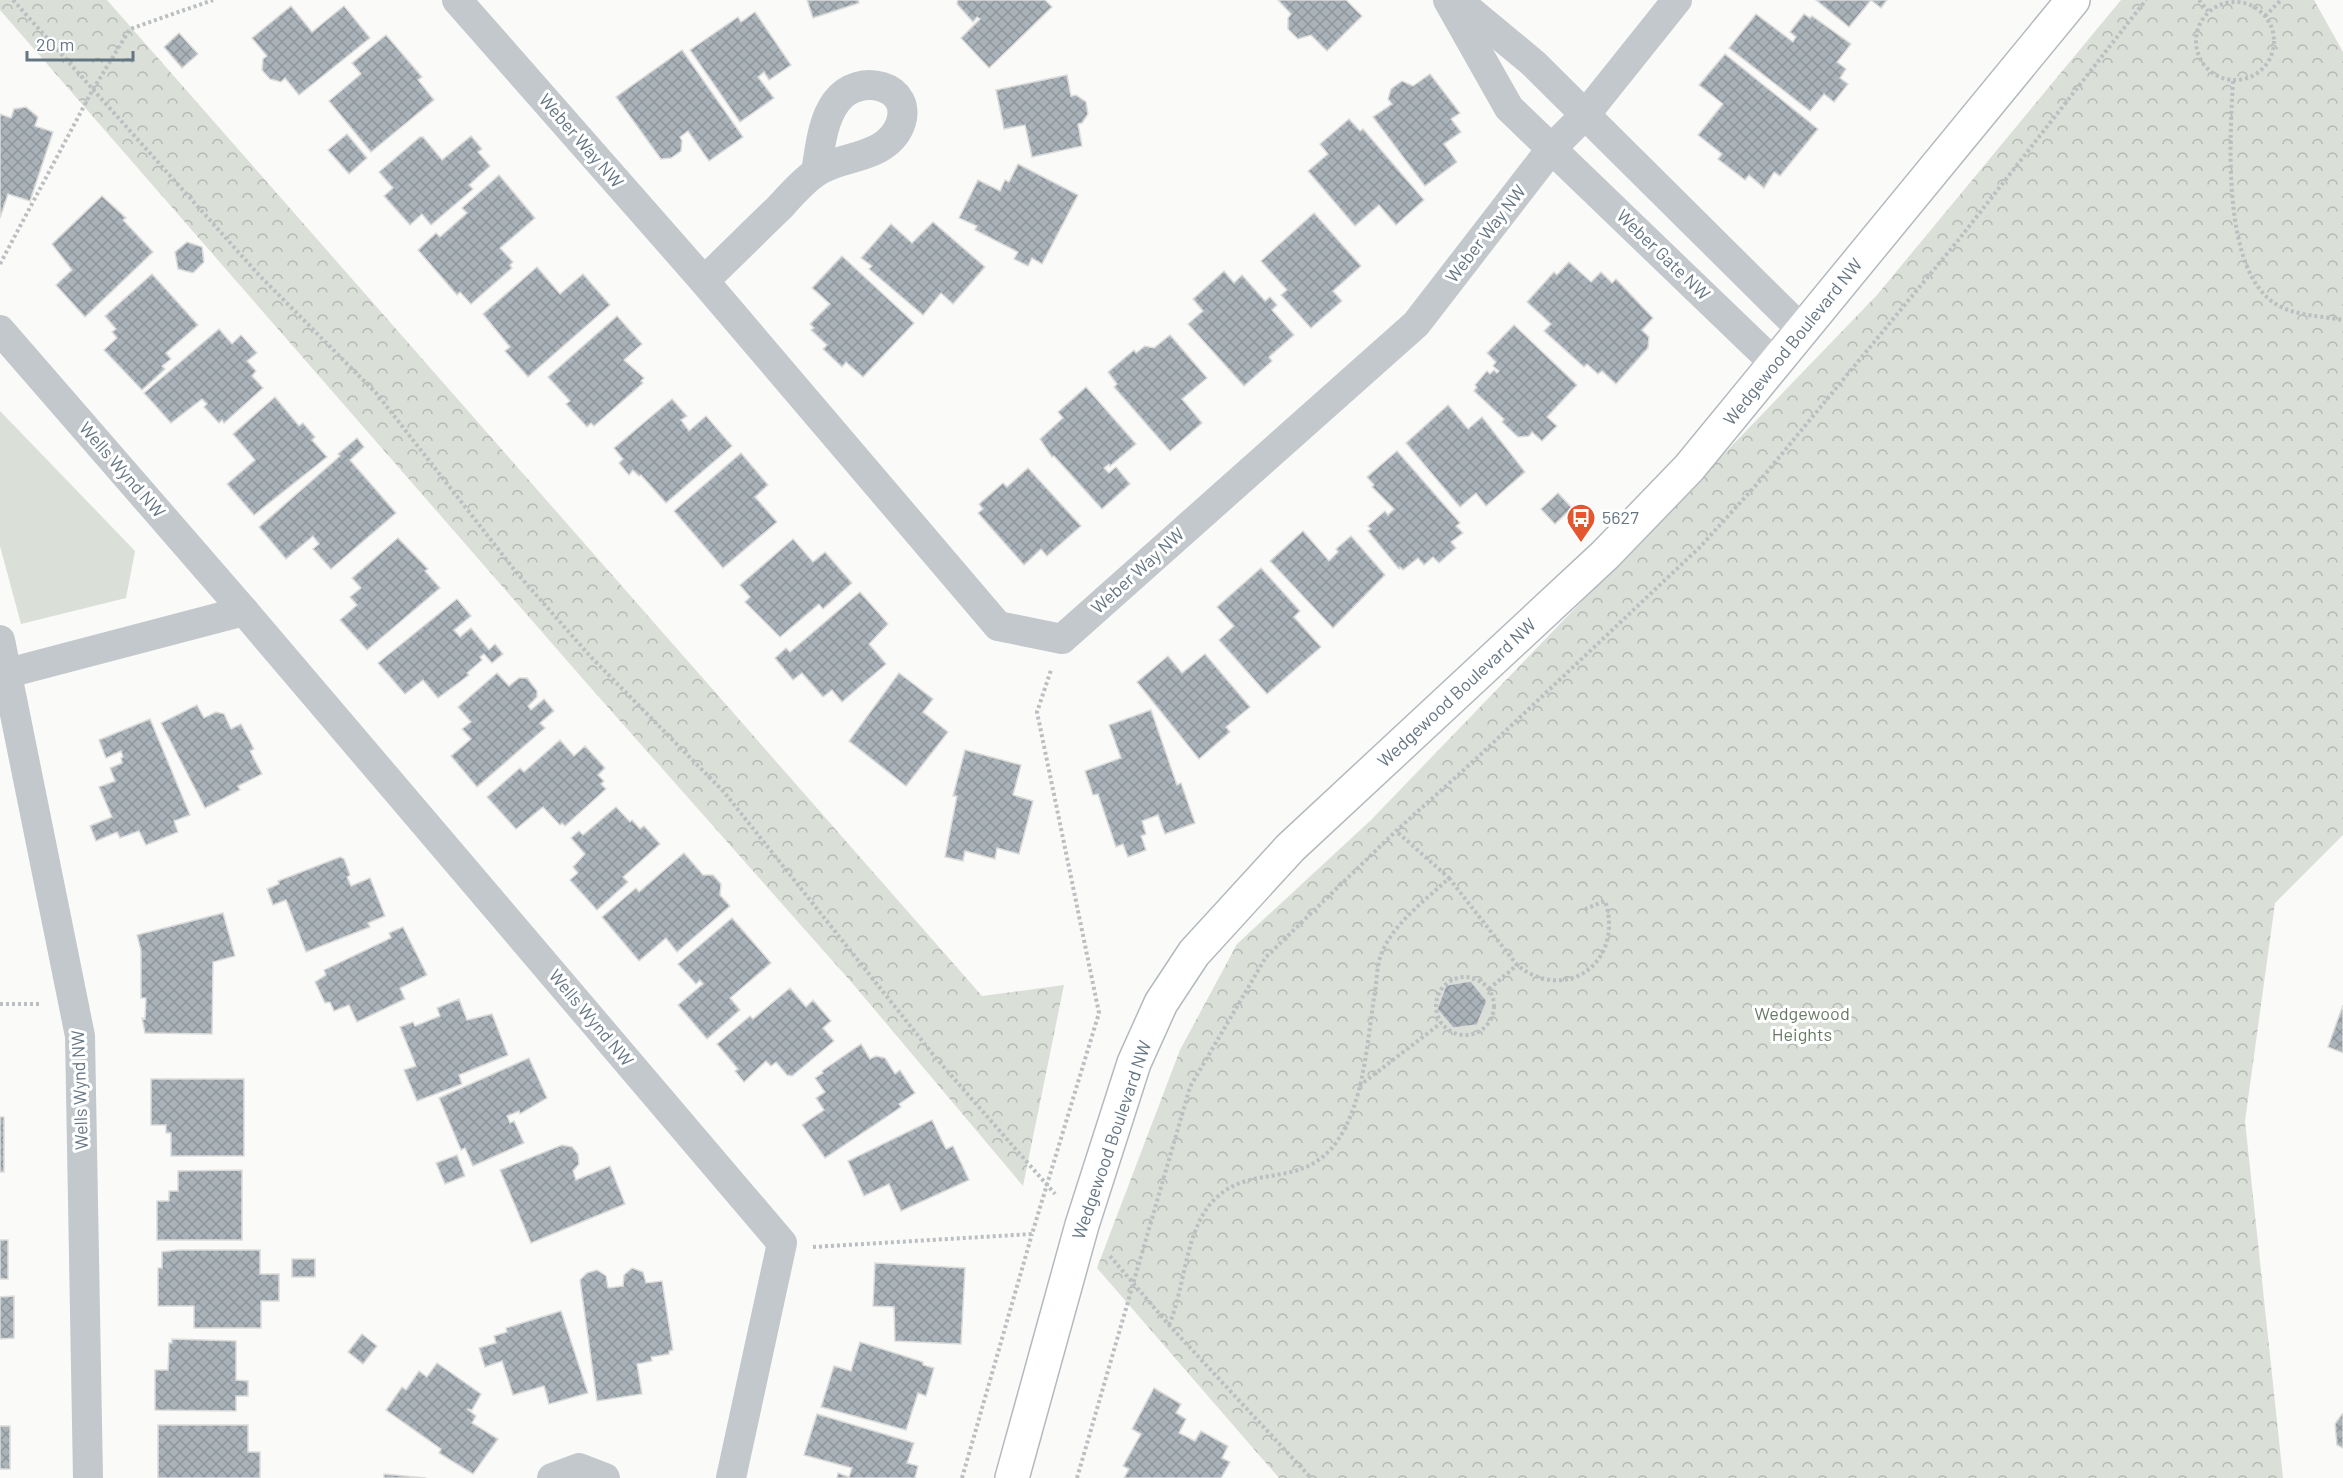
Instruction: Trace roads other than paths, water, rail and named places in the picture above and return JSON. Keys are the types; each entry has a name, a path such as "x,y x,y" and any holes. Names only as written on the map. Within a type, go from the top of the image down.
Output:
{"street":[{"name":"Weber Way NW","path":"458,0 704,281 998,626 1062,639 1416,324 1569,131 1677,0"},
{"path":"1448,0 1509,108 1569,131 1802,330"},
{"path":"1457,0 1533,63 1569,131"},
{"name":"Wedgewood Boulevard NW","path":"1012,1478 1082,1224 1134,1063 1161,1003 1194,953 1290,848 1605,555 1689,468 2073,0"},
{"name":"Weber Gate NW","path":"1569,131 1774,363"},
{"path":"704,281 816,172"},
{"name":"Wells Wynd NW","path":"0,330 244,611 782,1243 731,1478"},
{"path":"8,673 244,611"},
{"name":"Wells Wynd NW","path":"0,640 80,1036 88,1478"},
{"path":"552,1478 579,1468 605,1478"}],"place":[{"name":"5627","path":"1581,544"}],"park label":[{"name":"Wedgewood Heights","path":"1802,1024"}]}
